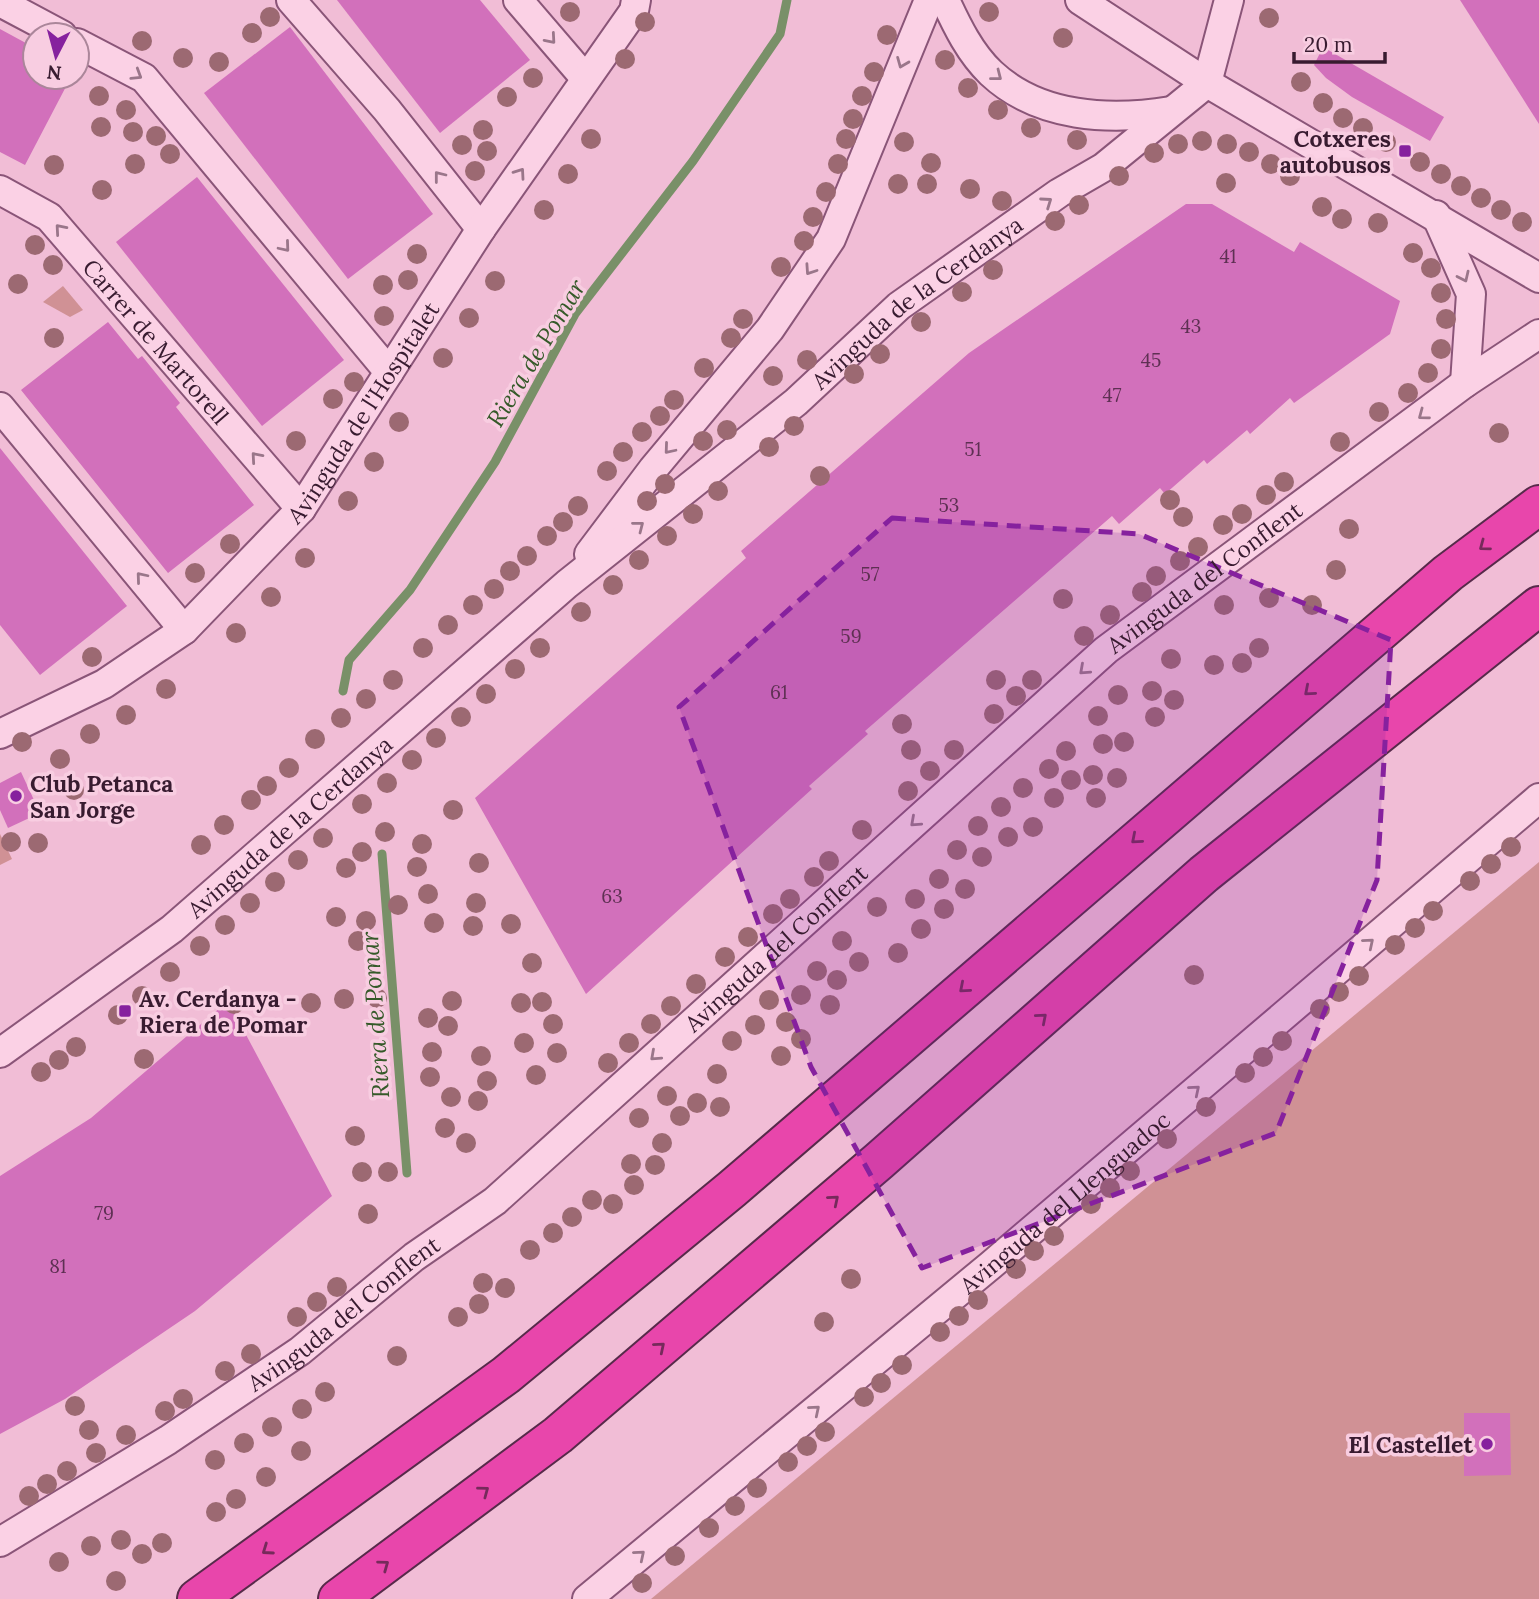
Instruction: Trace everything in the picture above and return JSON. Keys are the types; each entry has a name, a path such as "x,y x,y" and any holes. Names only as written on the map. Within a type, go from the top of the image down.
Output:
{"highway":[{"path":"197,1599 506,1375 733,1189 1448,573 1539,505"},
{"path":"338,1599 558,1435 879,1161 1204,874 1539,606"}],"street":[{"path":"291,0 387,110 481,229"},
{"path":"517,0 585,78"},
{"name":"Avinguda de l'Hospitalet","path":"0,734 104,684 184,630 301,509 481,229 634,10 636,0"},
{"name":"Avinguda de la Cerdanya","path":"567,584 653,469 770,329 831,239 929,0"},
{"path":"945,0 961,34 991,73 1034,101 1093,117 1135,117 1172,111"},
{"path":"1080,0 1207,83 1436,215 1539,278"},
{"path":"1207,0 1219,42"},
{"path":"1207,83 1228,0"},
{"path":"0,2 36,21"},
{"path":"91,50 144,78 389,372"},
{"name":"Avinguda de la Cerdanya","path":"0,1053 172,929 567,584 796,402 900,306 1059,193 1104,167 1207,83"},
{"name":"Carrer de Martorell","path":"0,190 49,217 301,509"},
{"path":"1436,215 1471,294 1465,383"},
{"name":"Avinguda del Conflent","path":"0,1542 168,1440 300,1351 415,1257 495,1201 1106,650 1465,383 1539,334"},
{"path":"0,407 184,630"},
{"name":"Avinguda del Llenguadoc","path":"587,1599 991,1265 1539,798"}],"highlighted area":[{"path":"892,518 1139,534 1391,640 1377,880 1276,1133 922,1268 811,1067 679,707"}],"shaded area":[{"path":"63,286 83,310 70,317 43,302"},
{"path":"0,834 12,859 0,865"},
{"path":"1539,862 1539,1599 651,1599"}],"building":[{"path":"337,0 480,0 530,60 440,133"},
{"path":"1460,0 1539,0 1539,124"},
{"path":"290,27 433,214 348,279 204,93"},
{"path":"0,29 21,40 21,91 64,91 25,165 0,152"},
{"path":"1323,47 1444,117 1430,141 1352,97 1326,78 1314,65"},
{"path":"197,177 344,360 262,426 116,242"},
{"path":"1186,204 1212,204 1294,252 1300,242 1400,301 1390,334 1294,403 1290,398 1250,434 1247,430 1207,464 1204,460 1165,494 1160,488 1119,524 1112,516 865,731 868,734 809,786 812,789 586,994 475,798 746,558 741,551 969,353"},
{"path":"108,322 138,359 142,356 180,403 176,407 254,505 168,573 21,390"},
{"path":"0,448 127,606 40,675 0,625"},
{"name":"Club Petanca San Jorge","path":"21,772 40,813 8,828 0,810 0,783"},
{"path":"228,1001 332,1196 195,1311 65,1399 0,1434 0,1176 91,1118"},
{"name":"El Castellet","path":"1464,1413 1510,1413 1511,1475 1464,1476"}],"waterway":[{"name":"Riera de Pomar","path":"343,691 349,660 410,590 495,462 575,314 693,161 780,34 787,0"},
{"name":"Riera de Pomar","path":"382,854 407,1173"}],"place":[{"name":"Cotxeres autobusos","path":"1405,151"},
{"name":"Club Petanca San Jorge","path":"16,796"},
{"name":"Av. Cerdanya - Riera de Pomar","path":"125,1011"},
{"name":"El Castellet","path":"1487,1444"}]}
